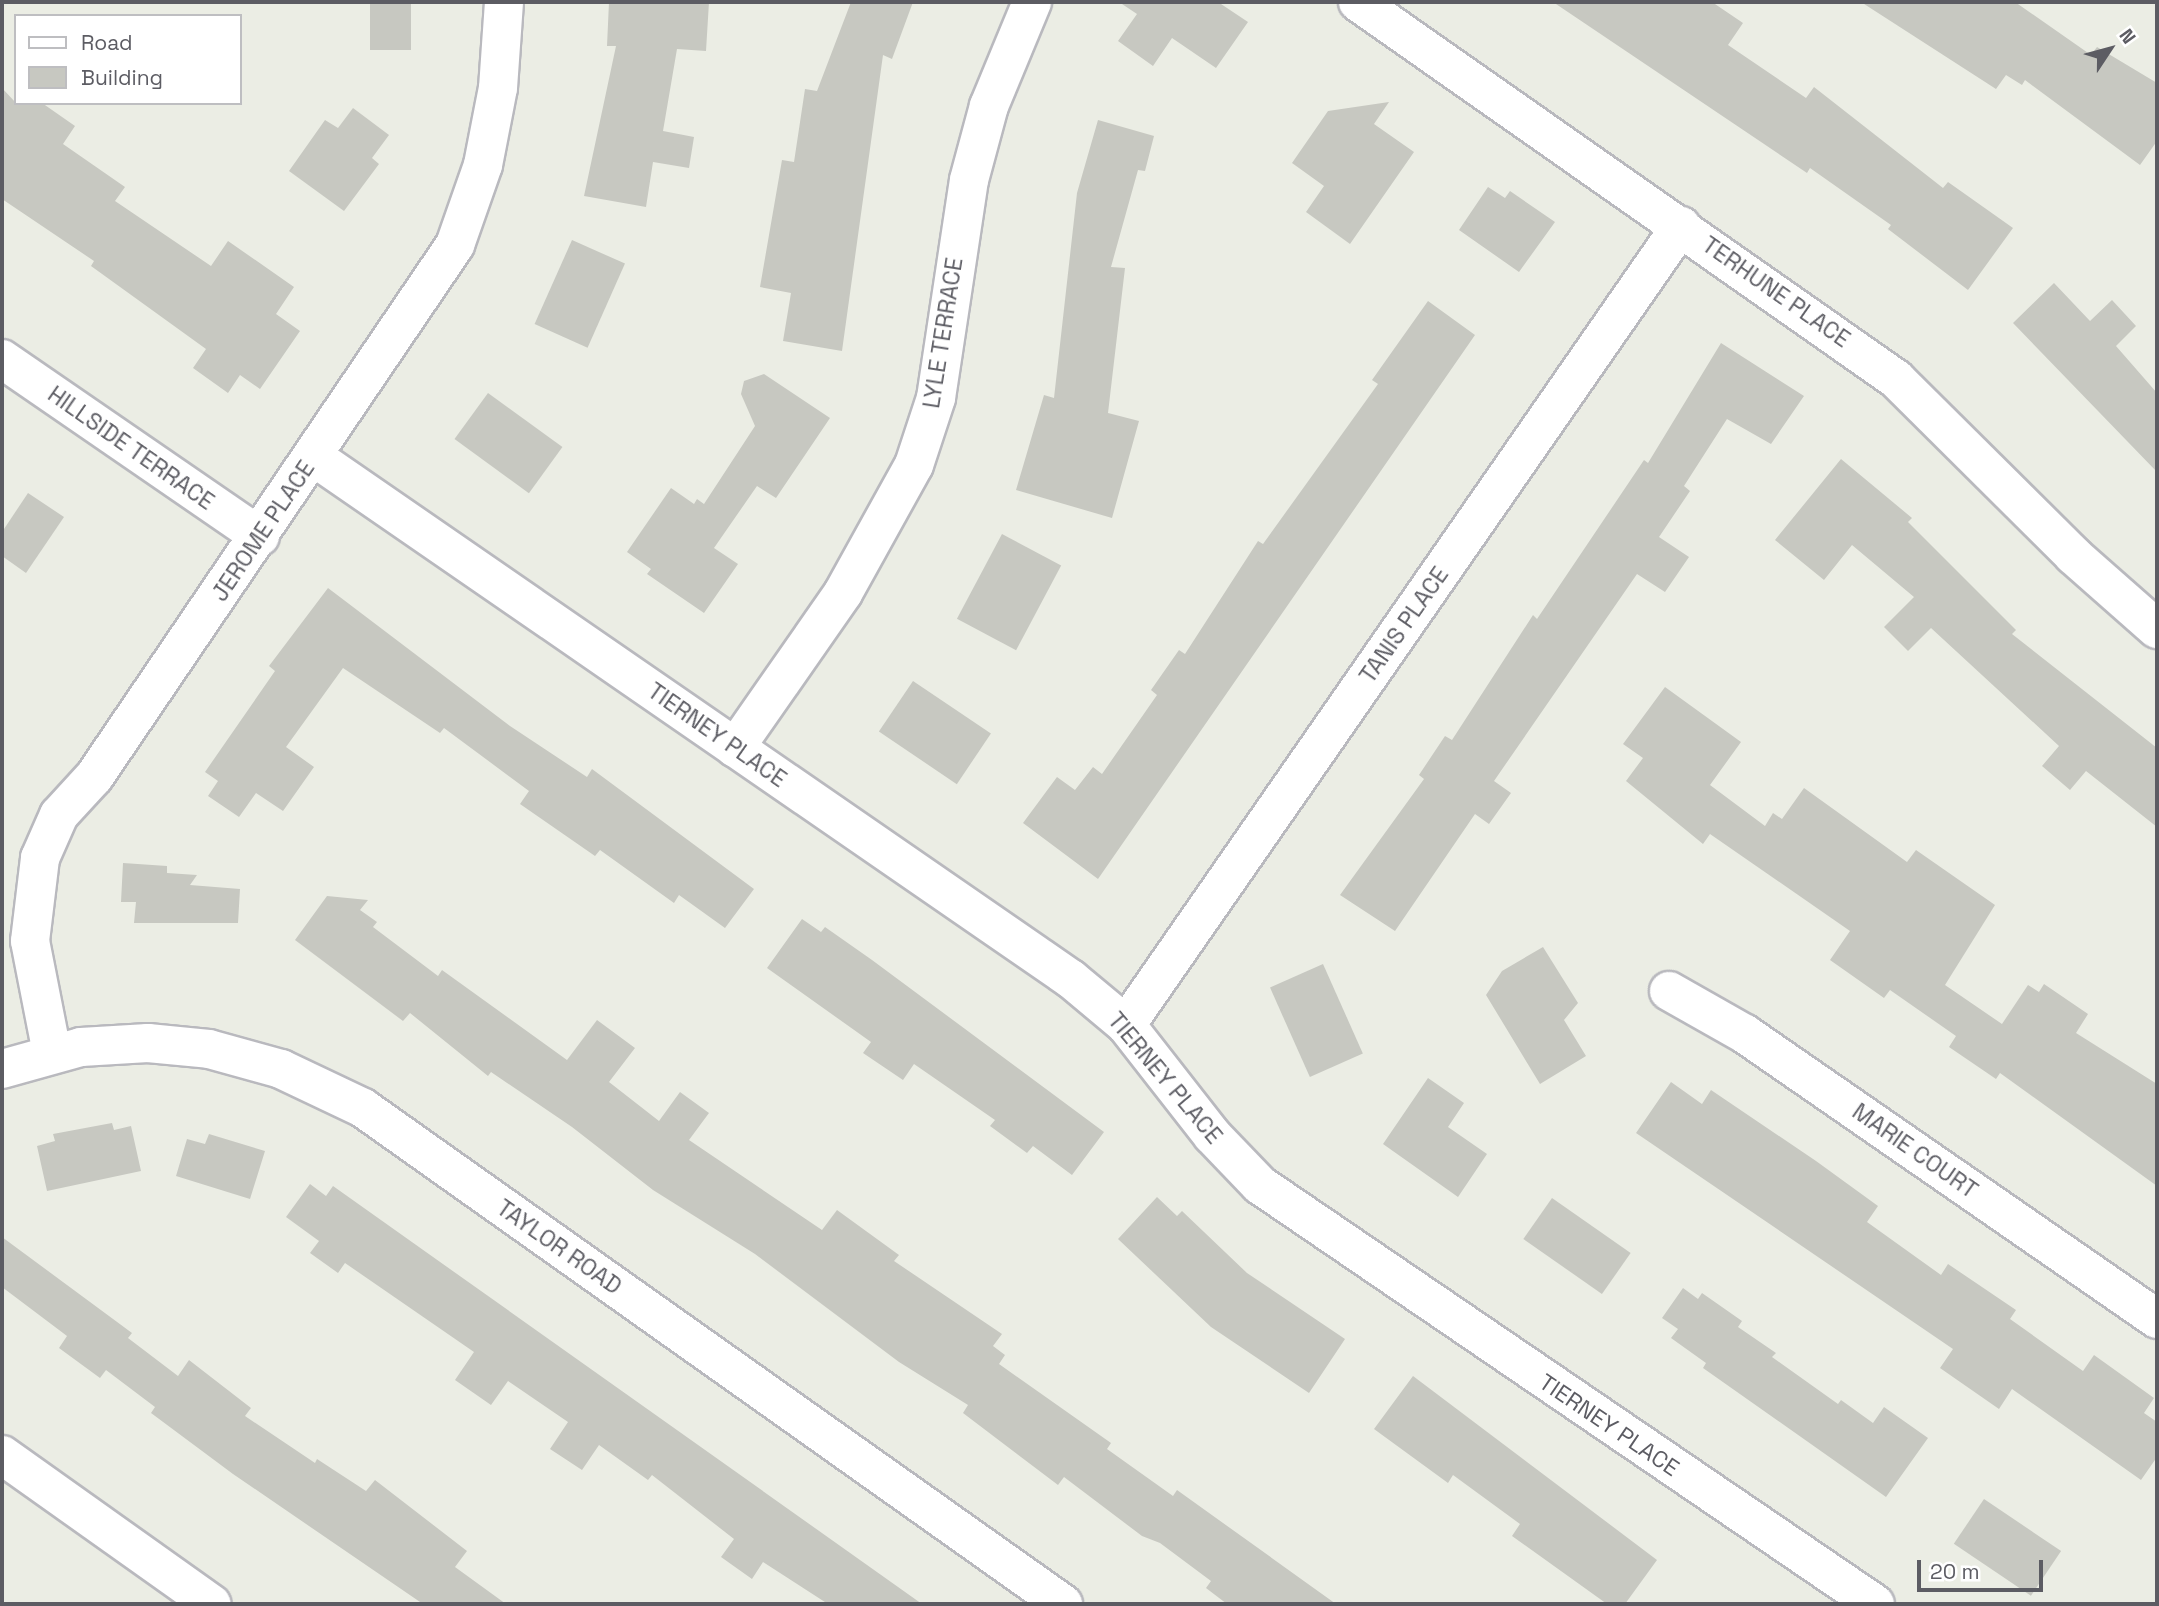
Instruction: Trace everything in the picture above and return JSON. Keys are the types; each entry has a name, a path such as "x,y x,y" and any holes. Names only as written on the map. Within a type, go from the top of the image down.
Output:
{"street":[{"name":"JEROME PLACE","path":"52,1053 30,940 40,858 60,815 94,777 314,457 454,245 483,165 498,88 504,2"},
{"name":"LYLE TERRACE","path":"736,748 843,593 914,465 936,398 969,180 989,106 1032,2"},
{"name":"TERHUNE PLACE","path":"1358,2 1681,226 1895,379 2073,555 2157,629"},
{"name":"TANIS PLACE","path":"1126,1025 1681,226"},
{"name":"HILLSIDE TERRACE","path":"2,359 260,536"},
{"name":"TIERNEY PLACE","path":"314,457 1071,979 1126,1025 1212,1135 1260,1185 1875,1604"},
{"name":"MARIE COURT","path":"1669,991 1745,1034 2157,1319"},
{"name":"TAYLOR ROAD","path":"2,1069 52,1053 148,1043 209,1049 281,1069 363,1108 1063,1604"},
{"path":"2,1455 212,1604"}],"building":[{"path":"370,2 411,2 411,50 370,50"},
{"path":"609,2 709,2 706,51 677,49 663,131 694,137 689,168 653,162 646,207 584,196 616,46 607,46"},
{"path":"851,2 913,2 892,59 883,55 842,351 783,341 791,293 760,287 782,160 794,162 805,89 817,91"},
{"path":"1119,2 1218,2 1248,22 1216,68 1172,38 1153,66 1118,41 1137,14"},
{"path":"1553,2 1712,2 1743,23 1728,45 1806,98 1814,87 1943,188 1948,182 2013,228 1968,290 1888,229 1891,225 1810,168 1807,173"},
{"path":"1861,2 2015,2 2091,55 2097,47 2157,83 2157,141 2140,165 2025,80 2022,85 2006,75 1996,89"},
{"path":"2,88 14,101 14,105 45,105 75,126 63,144 125,187 115,201 211,266 228,241 294,287 276,314 300,331 260,389 240,375 228,393 193,368 206,349 91,266 94,261 2,199"},
{"path":"1389,102 1374,124 1414,152 1350,244 1306,212 1324,186 1292,163 1328,111"},
{"path":"353,108 389,135 372,158 379,164 344,211 289,171 325,120 338,128"},
{"path":"1098,120 1154,136 1145,171 1138,170 1111,267 1125,268 1108,413 1139,421 1112,518 1016,490 1044,395 1054,398 1077,193"},
{"path":"1488,187 1505,198 1510,191 1555,222 1519,272 1459,230"},
{"path":"572,240 625,264 588,348 535,324"},
{"path":"2054,283 2090,321 2112,300 2136,326 2116,346 2157,393 2157,472 2013,323"},
{"path":"1428,301 1475,335 1098,879 1023,823 1057,777 1075,790 1093,767 1102,774 1157,695 1151,690 1179,650 1185,654 1258,541 1263,544 1378,384 1372,380"},
{"path":"1721,343 1804,396 1771,444 1727,419 1684,486 1690,491 1659,537 1689,557 1665,592 1637,574 1494,781 1511,793 1489,824 1475,814 1395,931 1340,895 1424,779 1419,775 1445,736 1452,740 1533,615 1537,619 1644,460 1648,463"},
{"path":"764,374 830,418 776,498 757,486 714,548 738,564 704,613 647,574 651,569 627,552 671,488 694,504 697,499 704,504 755,426 741,394 744,381"},
{"path":"488,393 562,447 529,493 454,439"},
{"path":"1841,459 1912,518 1908,522 2016,630 2012,634 2157,748 2157,827 2086,771 2070,790 2042,766 2059,746 1931,628 1908,651 1884,627 1914,597 1852,545 1824,580 1775,540"},
{"path":"28,493 64,517 26,573 2,556 2,532"},
{"path":"1002,534 1061,565 1016,650 957,619"},
{"path":"328,588 510,726 587,777 592,769 754,889 725,928 679,895 674,903 600,850 595,856 520,804 529,791 444,728 440,733 343,668 286,747 314,767 283,811 256,793 239,817 208,796 218,781 205,772 275,671 269,666"},
{"path":"913,681 991,734 957,784 879,732"},
{"path":"1665,687 1741,742 1710,785 1765,826 1773,813 1782,819 1804,788 1907,862 1916,850 1995,905 1945,985 2002,1024 2028,985 2039,992 2044,984 2088,1014 2076,1033 2157,1084 2157,1186 2000,1073 1996,1079 1949,1047 1956,1036 1890,990 1884,998 1830,960 1850,931 1710,834 1703,844 1626,781 1643,758 1623,744"},
{"path":"123,863 167,866 167,873 197,875 190,885 240,889 238,923 134,923 136,902 121,902"},
{"path":"327,896 368,900 360,910 377,922 373,927 438,976 442,970 567,1060 597,1020 635,1048 609,1082 659,1121 680,1092 709,1113 689,1140 822,1230 837,1210 899,1255 894,1261 1002,1334 993,1346 1005,1355 999,1364 1111,1443 1107,1449 1173,1496 1177,1490 1336,1604 1227,1604 1206,1588 1211,1581 1160,1543 1142,1536 1064,1477 1058,1485 963,1413 968,1405 899,1362 755,1254 653,1190 572,1127 491,1072 488,1076 410,1013 403,1021 295,940"},
{"path":"802,919 821,932 825,927 872,960 1104,1132 1072,1175 1033,1146 1027,1153 990,1126 995,1120 914,1064 903,1080 863,1053 871,1042 767,968"},
{"path":"1543,947 1578,1003 1564,1020 1586,1056 1540,1084 1486,995 1502,971"},
{"path":"1323,964 1363,1054 1310,1077 1270,988"},
{"path":"1428,1078 1464,1103 1448,1127 1487,1154 1458,1197 1383,1144"},
{"path":"1671,1082 1702,1104 1711,1090 1816,1161 1878,1206 1867,1222 1941,1275 1948,1264 2016,1310 2010,1319 2083,1371 2094,1355 2154,1398 2144,1413 2157,1422 2157,1457 2141,1480 2012,1389 1999,1409 1940,1368 1953,1349 1636,1133"},
{"path":"112,1123 114,1130 131,1126 141,1171 47,1191 37,1146 55,1141 53,1134"},
{"path":"209,1134 265,1151 250,1199 176,1176 187,1139 205,1144"},
{"path":"310,1184 326,1196 333,1186 922,1604 828,1604 763,1562 752,1579 721,1557 734,1539 652,1475 648,1480 599,1445 582,1470 550,1449 568,1422 508,1381 491,1405 455,1380 474,1352 345,1263 338,1273 310,1253 319,1241 286,1217"},
{"path":"1157,1197 1177,1216 1182,1211 1247,1273 1345,1339 1309,1393 1211,1327 1118,1239"},
{"path":"1552,1198 1631,1253 1602,1294 1523,1239"},
{"path":"2,1237 132,1333 128,1338 178,1376 189,1360 251,1408 245,1416 315,1463 317,1459 366,1491 375,1480 467,1551 455,1567 506,1604 423,1604 233,1474 151,1413 155,1407 106,1370 100,1378 59,1348 67,1336 2,1287"},
{"path":"1683,1288 1698,1299 1702,1293 1742,1321 1738,1327 1776,1353 1772,1357 1838,1404 1841,1400 1873,1423 1884,1407 1928,1438 1886,1497 1703,1368 1706,1363 1671,1338 1678,1329 1662,1318"},
{"path":"1413,1376 1657,1560 1625,1604 1607,1604 1512,1536 1520,1524 1453,1475 1448,1483 1374,1429"},
{"path":"1984,1499 2061,1551 2031,1596 1954,1544"}]}
